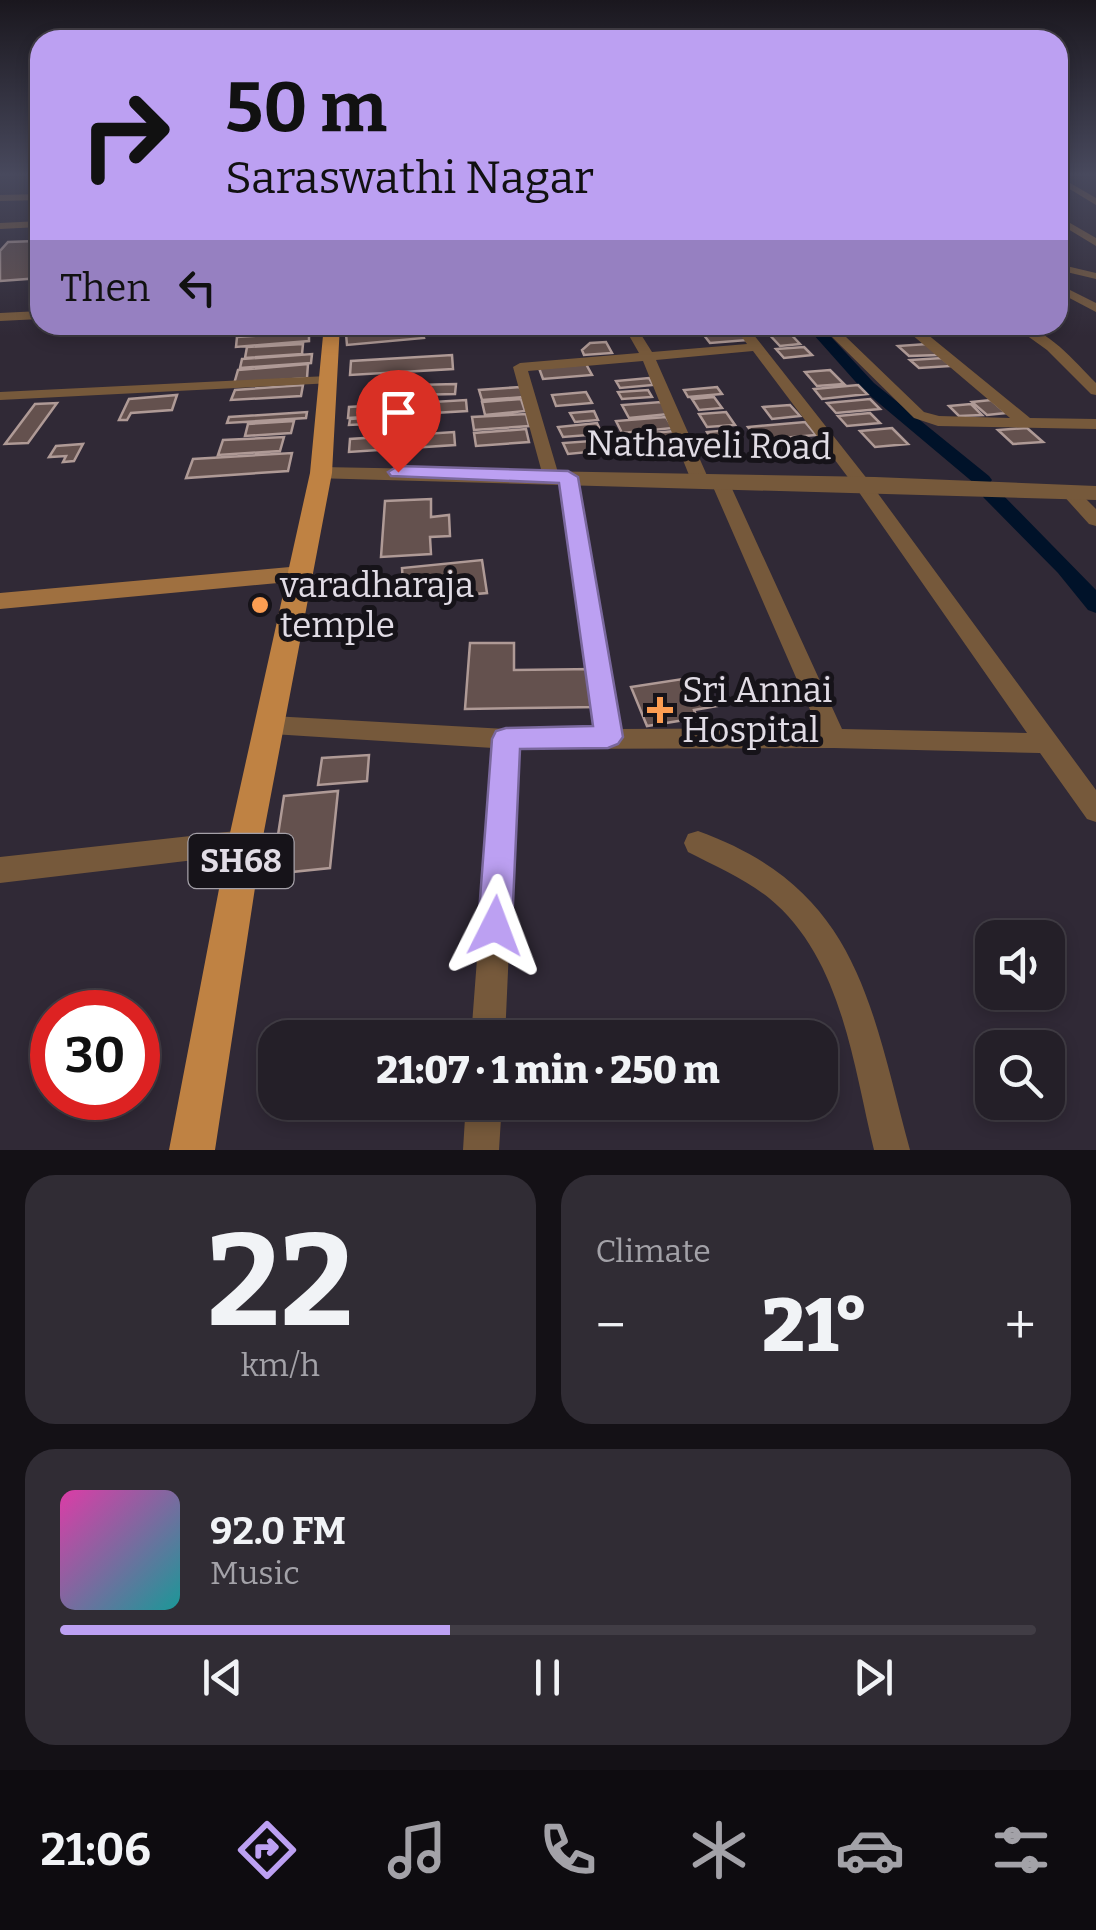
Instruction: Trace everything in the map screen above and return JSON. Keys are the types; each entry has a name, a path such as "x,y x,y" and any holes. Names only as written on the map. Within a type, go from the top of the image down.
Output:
{"main road":[{"name":"SH68","path":"192,1150 245,842 321,473 331,335"},
{"path":"0,601 302,574"}],"street":[{"path":"1068,229 1074,236 1096,243"},
{"path":"1068,269 1096,276"},
{"path":"1068,293 1096,308"},
{"path":"0,318 30,315"},
{"path":"635,335 710,480 834,738"},
{"path":"748,335 862,484 1096,812"},
{"path":"839,335 927,418 1096,424"},
{"path":"917,335 1024,422"},
{"path":"1033,335 1052,347 1096,391"},
{"path":"608,737 559,477 520,367 758,347"},
{"path":"0,396 328,380"},
{"name":"Nathaveli Road","path":"321,473 862,484 1096,494"},
{"path":"1070,493 1096,520"},
{"path":"272,724 506,739 834,738 1048,743"},
{"path":"489,1020 506,739"},
{"path":"0,870 245,842"},
{"path":"698,843 780,889 804,911 828,944 844,975 892,1150"},
{"path":"481,1150 483,1120"}],"building":[{"path":"30,241 30,279 0,281 0,251 8,242"},
{"path":"309,335 309,341 236,347 237,337"},
{"path":"346,335 424,338 347,345"},
{"path":"704,335 743,335 748,340 710,343"},
{"path":"770,335 792,335 800,344 780,346"},
{"path":"606,342 612,353 584,355 582,350 590,343"},
{"path":"303,344 302,354 245,358 247,347"},
{"path":"927,344 938,355 909,356 898,346"},
{"path":"804,347 812,355 784,358 776,349"},
{"path":"312,354 311,363 240,368 242,359"},
{"path":"452,355 453,369 350,375 351,361"},
{"path":"942,358 951,366 919,368 910,360"},
{"path":"308,364 307,378 234,384 238,370"},
{"path":"586,364 592,375 543,379 539,368"},
{"path":"830,370 844,384 817,386 805,372"},
{"path":"649,378 653,385 620,388 616,381"},
{"path":"456,384 455,394 371,396 374,386"},
{"path":"303,385 301,396 231,400 235,390"},
{"path":"858,385 867,394 822,399 814,389"},
{"path":"520,387 524,397 482,400 479,390"},
{"path":"717,387 722,394 688,397 684,390"},
{"path":"648,390 652,397 622,399 618,392"},
{"path":"586,392 592,403 556,406 552,395"},
{"path":"177,395 172,410 131,413 127,420 119,420 129,399"},
{"path":"714,397 722,408 699,410 692,399"},
{"path":"521,399 525,411 485,415 482,402"},
{"path":"870,399 880,409 836,413 827,403"},
{"path":"466,400 467,411 348,418 349,407"},
{"path":"991,400 1006,413 987,415 972,402"},
{"path":"661,402 669,414 629,418 622,405"},
{"path":"57,403 28,443 5,444 35,404"},
{"path":"971,404 982,415 959,416 949,406"},
{"path":"790,405 800,416 772,419 763,407"},
{"path":"594,411 598,420 575,422 570,413"},
{"path":"307,412 306,418 227,423 229,417"},
{"path":"726,412 735,425 707,427 699,414"},
{"path":"870,413 880,423 847,426 838,416"},
{"path":"526,414 529,426 474,430 472,417"},
{"path":"389,416 389,423 349,425 350,419"},
{"path":"666,417 673,428 622,433 616,421"},
{"path":"294,421 291,433 245,436 248,424"},
{"path":"805,422 816,435 758,440 748,427"},
{"path":"597,423 602,434 563,437 558,427"},
{"path":"396,425 396,434 370,436 370,426"},
{"path":"892,428 908,444 875,447 860,431"},
{"path":"1027,428 1043,442 1013,444 998,430"},
{"path":"526,429 529,442 476,446 474,433"},
{"path":"730,430 738,440 713,442 707,432"},
{"path":"674,431 680,441 647,444 641,434"},
{"path":"454,432 455,445 349,452 350,439"},
{"path":"284,437 280,451 218,455 223,440"},
{"path":"605,440 609,450 568,454 563,443"},
{"path":"83,444 74,461 63,462 66,456 49,457 56,446"},
{"path":"292,453 288,471 186,478 193,459"},
{"path":"431,499 431,517 449,515 450,536 430,537 431,554 381,557 385,501"},
{"path":"482,560 487,593 404,600 402,568"},
{"path":"470,643 514,643 514,670 595,669 598,707 465,709"},
{"path":"702,676 717,706 694,710 697,718 647,726 631,687"},
{"path":"369,755 367,781 318,785 322,758"},
{"path":"338,791 330,868 272,874 284,796"}],"waterway":[{"path":"821,335 868,386 982,480"},
{"path":"991,494 1066,568 1096,605"}],"place":[{"name":"varadharaja temple","path":"260,605"},
{"name":"Sri Annai Hospital","path":"660,710"}],"route":[{"path":"398,472 568,477 608,737 506,739 495,926"}]}
